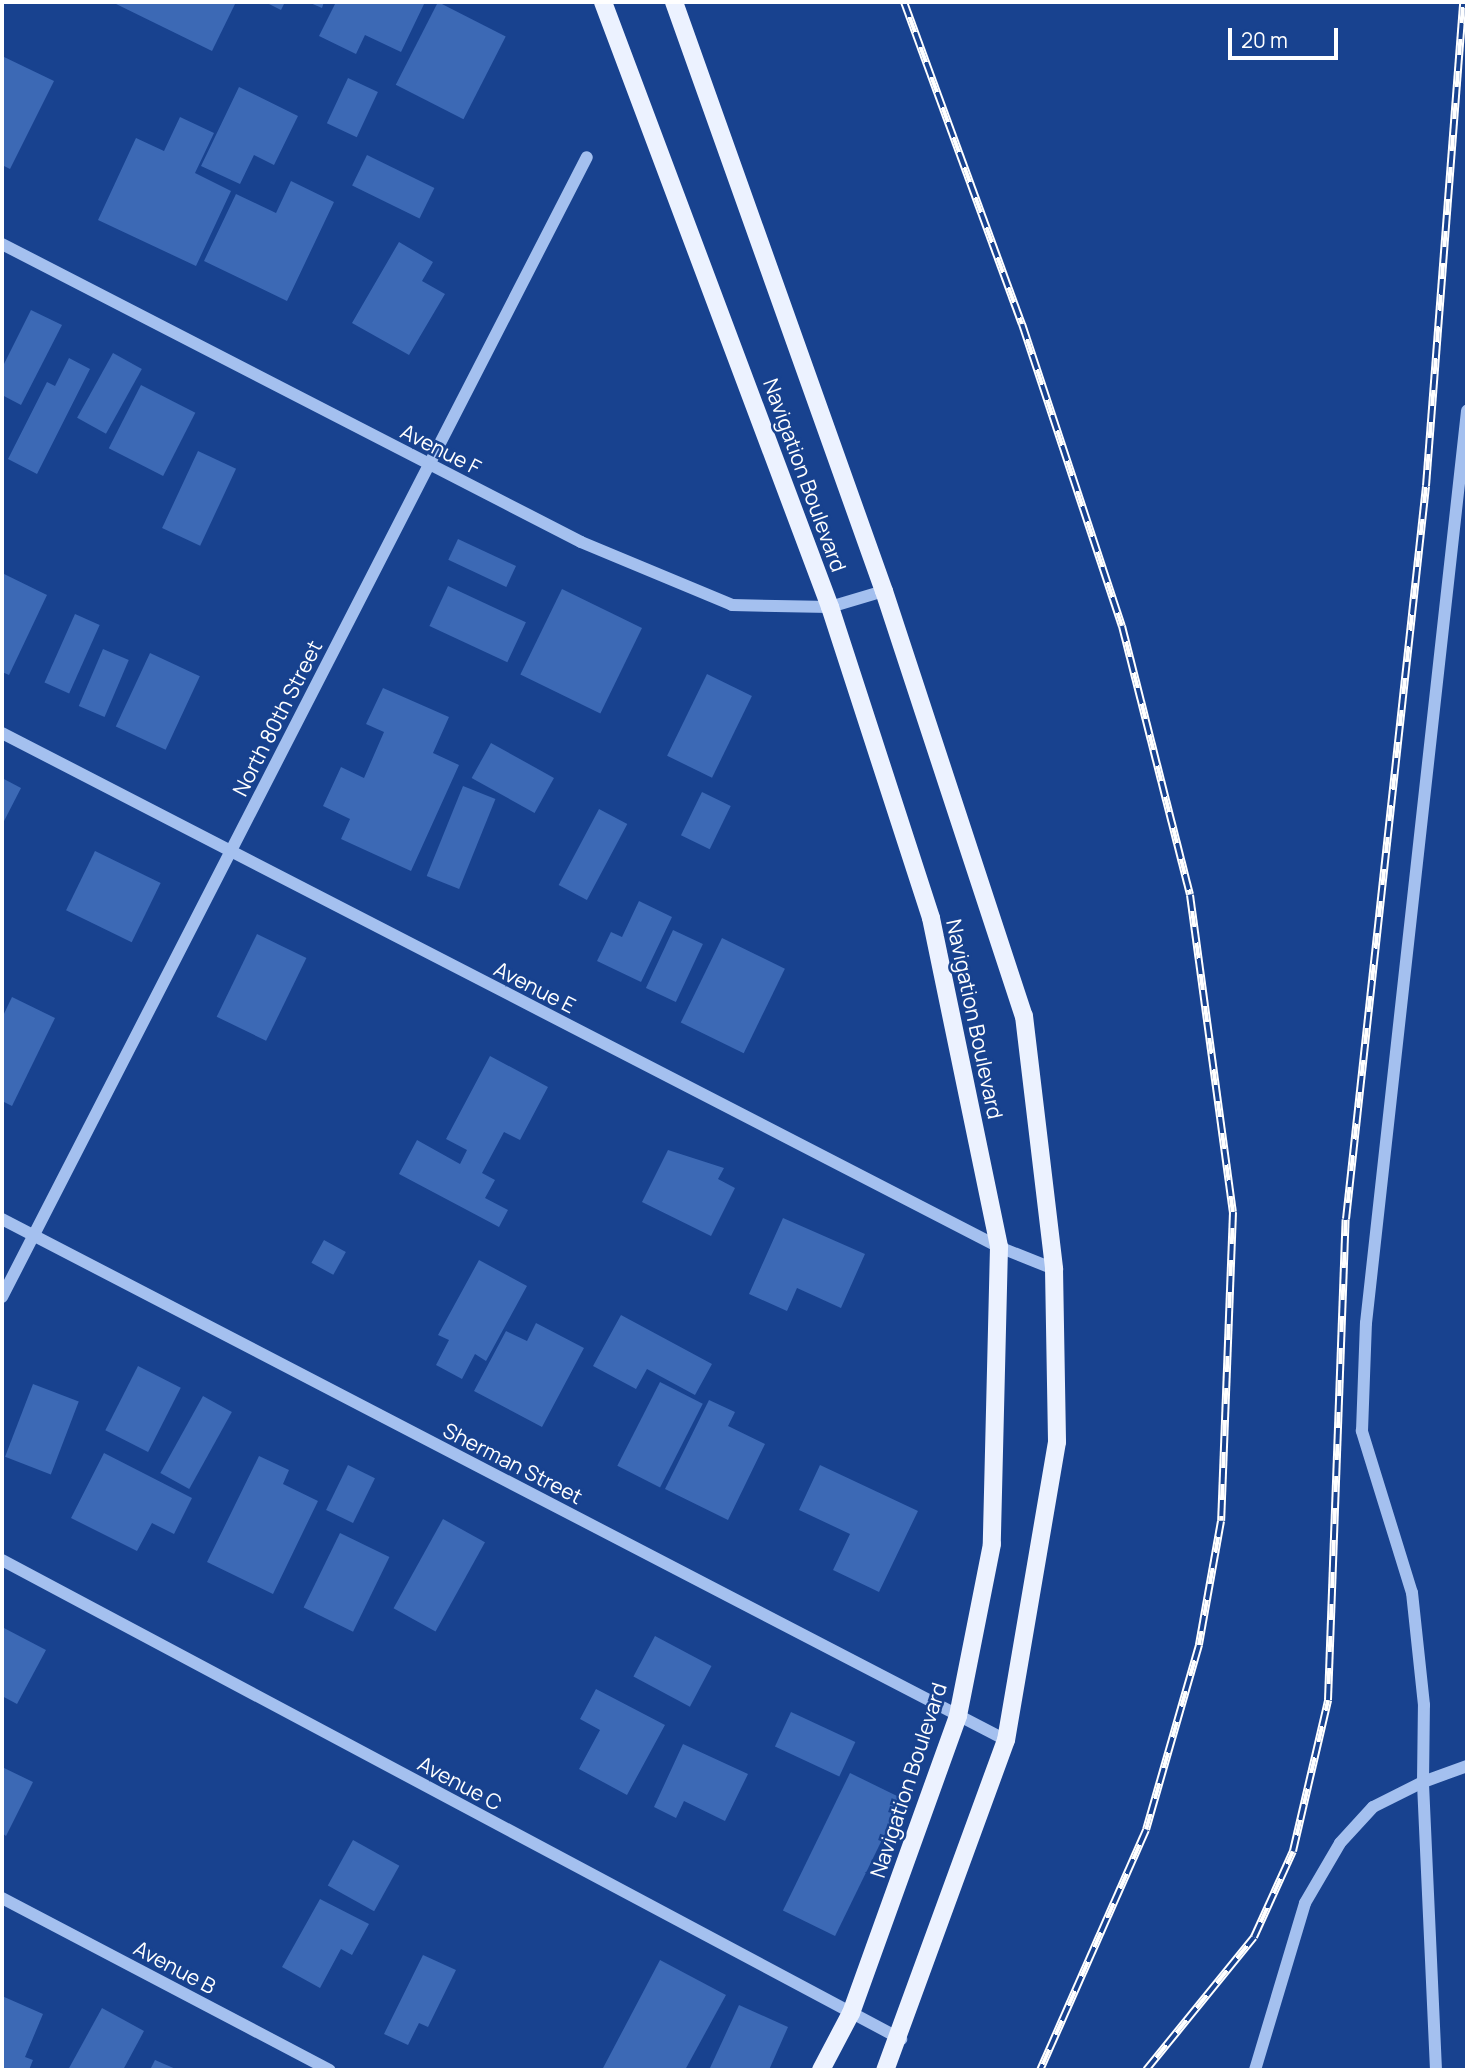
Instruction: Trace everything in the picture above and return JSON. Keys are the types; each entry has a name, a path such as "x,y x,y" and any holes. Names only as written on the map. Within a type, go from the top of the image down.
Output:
{"main road":[{"name":"Navigation Boulevard","path":"603,2 830,607 931,918 999,1247 992,1544 958,1716 851,2013 821,2070"},
{"name":"Navigation Boulevard","path":"674,2 884,591 1024,1016 1054,1269 1057,1442 1006,1740 901,2039 885,2070"}],"street":[{"name":"North 80th Street","path":"2,1297 587,157"},
{"name":"Avenue F","path":"2,244 581,542 732,605 830,607 884,591"},
{"path":"1436,2070 1423,1782 1424,1704 1412,1593 1362,1431 1366,1323 1467,411"},
{"name":"Avenue E","path":"2,733 999,1247 1054,1269"},
{"name":"Sherman Street","path":"2,1219 1006,1740"},
{"name":"Avenue C","path":"2,1560 901,2039"},
{"path":"1255,2070 1305,1903 1340,1843 1373,1807 1423,1782 1467,1766"},
{"name":"Avenue B","path":"2,1898 330,2070"}],"building":[{"path":"112,2 236,2 212,51"},
{"path":"265,2 285,2 281,10"},
{"path":"308,2 324,2 322,8"},
{"path":"336,2 425,2 401,52 365,35 356,54 319,36"},
{"path":"438,2 506,37 463,119 396,85"},
{"path":"2,56 54,81 10,169 2,165"},
{"path":"348,78 378,92 357,137 327,123"},
{"path":"239,87 298,116 274,165 254,155 240,184 201,166"},
{"path":"180,117 214,133 195,173 231,191 196,266 98,220 136,138 164,151"},
{"path":"367,155 434,188 420,218 352,186"},
{"path":"291,181 334,202 287,301 204,261 236,194 276,213"},
{"path":"399,242 433,262 422,281 445,294 409,355 352,323"},
{"path":"31,310 62,325 21,405 2,395 2,368"},
{"path":"113,353 142,369 106,434 77,418"},
{"path":"69,358 90,369 37,474 8,459 47,382 55,386"},
{"path":"141,385 195,413 163,476 109,448"},
{"path":"198,451 236,469 200,546 162,528"},
{"path":"458,539 516,566 506,587 448,560"},
{"path":"2,573 47,595 9,675 2,672"},
{"path":"448,586 526,622 507,662 429,626"},
{"path":"562,589 642,628 600,713 520,674"},
{"path":"75,614 100,625 69,693 44,683"},
{"path":"103,649 129,660 105,717 79,706"},
{"path":"150,653 200,676 166,750 116,726"},
{"path":"707,674 752,696 712,778 667,756"},
{"path":"383,688 449,717 433,753 459,765 411,871 341,839 350,819 323,806 341,767 364,778 384,732 366,724"},
{"path":"491,743 554,778 535,813 472,778"},
{"path":"2,778 21,788 2,825"},
{"path":"463,786 495,799 459,889 427,876"},
{"path":"702,792 731,806 710,849 681,835"},
{"path":"599,809 627,824 587,900 559,885"},
{"path":"95,851 161,883 132,942 66,910"},
{"path":"639,901 672,917 641,982 597,961 611,932 622,937"},
{"path":"673,930 703,944 676,1002 646,988"},
{"path":"257,934 306,958 266,1041 217,1017"},
{"path":"722,938 785,969 744,1053 681,1022"},
{"path":"12,997 55,1018 12,1106 2,1101 2,1018"},
{"path":"490,1056 548,1087 520,1140 504,1132 482,1173 495,1180 485,1198 508,1210 499,1227 399,1174 417,1140 460,1164 467,1150 446,1139"},
{"path":"668,1150 724,1168 718,1179 735,1188 711,1236 642,1202"},
{"path":"783,1218 865,1254 841,1308 797,1288 787,1311 749,1294"},
{"path":"324,1240 346,1252 333,1275 311,1263"},
{"path":"479,1260 527,1286 486,1361 475,1354 462,1379 436,1365 449,1340 438,1335"},
{"path":"621,1315 712,1364 695,1395 647,1369 636,1389 593,1366"},
{"path":"536,1323 584,1348 542,1427 474,1391 506,1331 527,1341"},
{"path":"138,1366 181,1388 148,1452 105,1430"},
{"path":"660,1382 703,1404 660,1488 617,1466"},
{"path":"33,1384 79,1402 51,1474 5,1457"},
{"path":"203,1396 232,1412 189,1489 160,1473"},
{"path":"709,1400 735,1412 728,1426 765,1444 728,1520 665,1489"},
{"path":"104,1453 192,1498 174,1534 152,1523 137,1551 71,1518"},
{"path":"259,1456 289,1470 283,1484 318,1501 273,1594 207,1562"},
{"path":"348,1465 375,1478 353,1523 326,1510"},
{"path":"820,1465 918,1511 879,1592 833,1570 850,1534 799,1510"},
{"path":"443,1519 485,1542 436,1631 394,1608"},
{"path":"340,1533 389,1557 353,1632 304,1608"},
{"path":"2,1627 46,1650 17,1704 2,1696"},
{"path":"655,1636 712,1666 690,1707 633,1677"},
{"path":"596,1689 665,1725 627,1795 579,1769 600,1730 580,1719"},
{"path":"791,1712 855,1742 839,1776 775,1746"},
{"path":"683,1744 748,1774 725,1821 684,1801 676,1818 654,1807"},
{"path":"2,1767 33,1782 6,1836 2,1833"},
{"path":"850,1773 902,1798 835,1936 783,1911"},
{"path":"353,1840 399,1866 374,1911 328,1885"},
{"path":"320,1899 369,1924 352,1955 341,1949 320,1988 282,1967"},
{"path":"423,1955 456,1970 428,2027 419,2023 408,2045 384,2034"},
{"path":"660,1960 726,1995 685,2070 602,2070"},
{"path":"2,1996 43,2014 25,2057 33,2060 29,2070 2,2070"},
{"path":"739,2005 788,2027 769,2070 710,2068"},
{"path":"102,2008 144,2031 123,2070 68,2070"},
{"path":"155,2060 178,2070 150,2070"}],"railway":[{"path":"904,2 1022,324 1122,626 1190,895 1233,1212 1221,1521 1199,1645 1146,1830 1040,2070"},
{"path":"1146,2070 1254,1937 1293,1851 1328,1700 1346,1219 1426,486 1463,2"}]}
